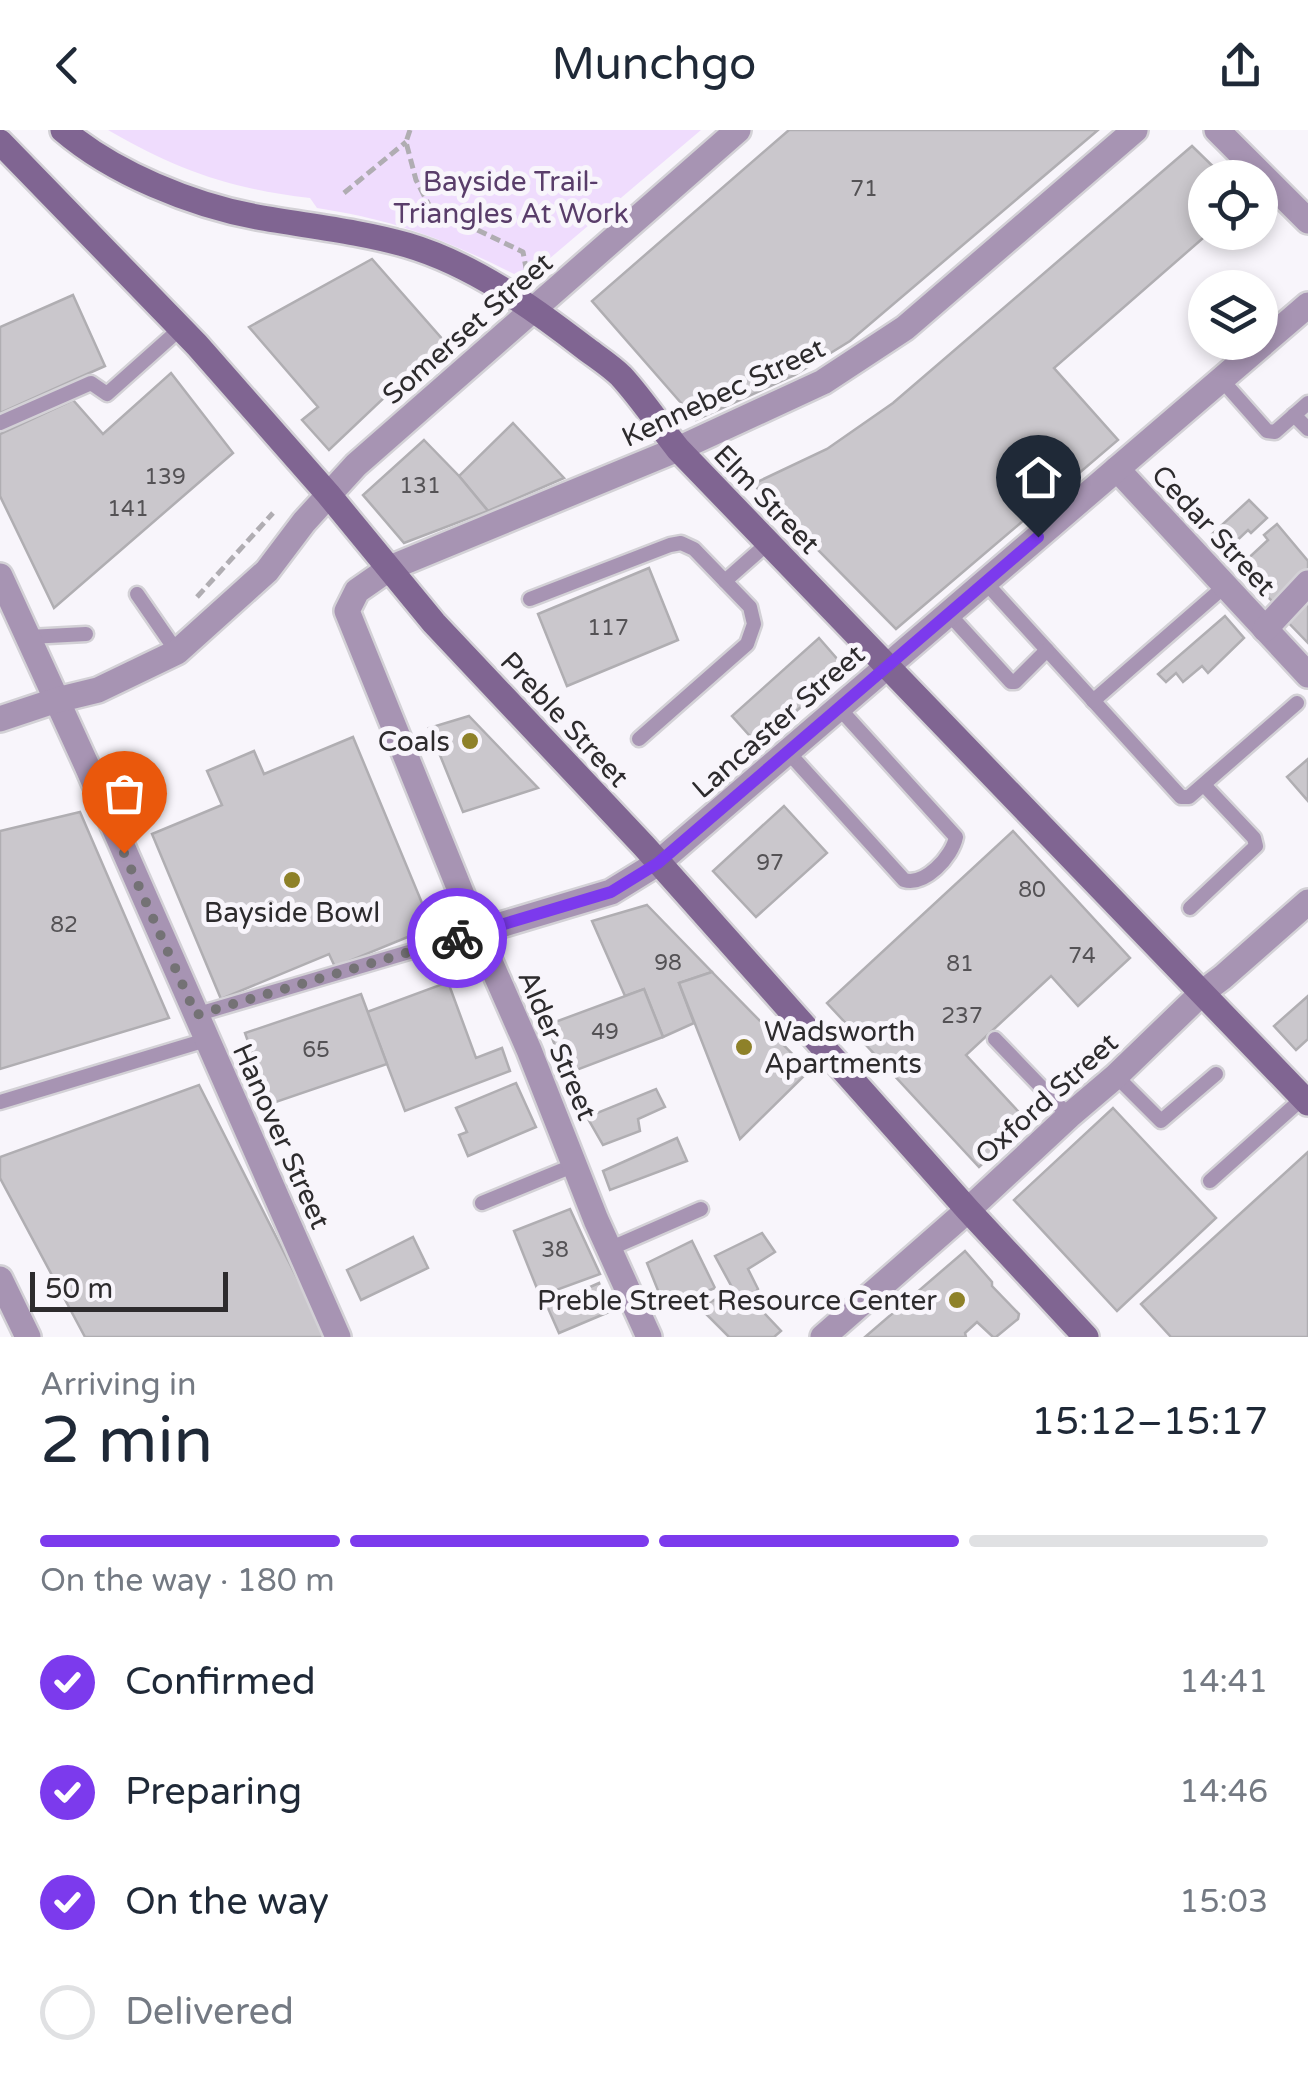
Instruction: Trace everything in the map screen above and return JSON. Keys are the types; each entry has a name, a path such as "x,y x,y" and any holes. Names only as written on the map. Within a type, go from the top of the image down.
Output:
{"main road":[{"name":"Elm Street","path":"63,130 94,153 156,185 252,216 374,236 461,267 533,310 620,375 678,449 1306,1101"},
{"name":"Preble Street","path":"0,142 181,328 328,494 434,623 658,863 1086,1337"}],"street":[{"name":"Somerset Street","path":"328,494 356,465 738,130"},
{"name":"Kennebec Street","path":"390,568 678,449 823,382 905,328 1136,130"},
{"path":"1217,130 1308,221"},
{"name":"Lancaster Street","path":"478,932 611,892 658,863 1308,306"},
{"name":"Cedar Street","path":"1118,470 1308,676"},
{"path":"0,719 98,690 177,652 267,571 328,494"},
{"name":"Alder Street","path":"390,568 357,592 347,611 574,1165 649,1337"},
{"name":"Hanover Street","path":"1,579 338,1337"},
{"path":"1265,629 1308,583"},
{"name":"Oxford Street","path":"823,1337 1116,1076 1203,992 1308,902"},
{"path":"0,1279 28,1337"}],"lane":[{"path":"0,422 91,383 107,394 181,328"},
{"path":"1221,379 1267,431 1275,432 1308,403"},
{"path":"1294,415 1308,430"},
{"path":"725,581 768,542"},
{"path":"530,599 681,544 694,549 750,607 754,624 747,644 638,739"},
{"path":"986,582 1182,798 1190,798 1297,703"},
{"path":"1094,700 1225,586"},
{"path":"137,594 177,652"},
{"path":"949,614 1011,682 1047,650"},
{"path":"29,637 86,634"},
{"path":"788,752 904,880 924,878 954,848 956,837 839,708"},
{"path":"1190,908 1256,846 1254,838 1204,785"},
{"name":"Lancaster Street","path":"196,1015 478,932"},
{"path":"995,1039 1069,1116"},
{"path":"0,1102 206,1040"},
{"path":"1116,1076 1161,1121 1216,1074"},
{"path":"1210,1182 1306,1101"},
{"path":"482,1202 574,1165"},
{"path":"609,1249 700,1209"}],"path":[{"path":"344,193 406,142 410,130"},
{"path":"406,142 416,180 430,206 523,252 533,310"},
{"path":"195,599 273,513"}],"green space":[{"name":"Bayside Trail- Triangles At Work","path":"108,130 701,130 549,259 514,274 395,225 317,208 310,198 205,176"}],"building":[{"path":"789,130 1098,130 850,341 795,375 696,420 592,301"},
{"path":"1192,146 1206,160 1188,160 1189,250 1054,368 1118,440 896,629 753,484 827,449 893,403"},
{"path":"372,259 444,341 329,450 302,420 318,407 249,327"},
{"path":"73,295 105,366 0,413 0,327"},
{"path":"171,373 233,453 54,608 0,496 0,434 73,400 103,434"},
{"path":"513,423 564,478 488,511 459,476"},
{"path":"424,440 488,511 404,543 363,495"},
{"path":"1249,500 1267,518 1226,551 1211,535"},
{"path":"1277,524 1308,561 1308,572 1275,604 1261,594 1240,566 1268,540 1264,535"},
{"path":"649,568 678,640 567,686 538,614"},
{"path":"1308,591 1308,643 1282,616"},
{"path":"1225,616 1244,638 1208,673 1202,666 1183,682 1176,673 1166,682 1158,674"},
{"path":"819,638 845,668 758,745 732,716"},
{"path":"469,716 538,788 463,812 429,728"},
{"name":"Bayside Bowl","path":"353,737 432,927 335,967 329,954 221,999 152,834 222,805 207,771 254,751 264,774"},
{"path":"1308,759 1308,801 1287,777"},
{"path":"784,806 827,853 756,917 713,871"},
{"path":"80,812 169,1018 0,1069 0,831"},
{"path":"1013,831 1130,958 1078,1006 1051,976 966,1055 1028,1122 979,1167 827,1003"},
{"path":"647,905 712,972 679,983 694,1023 663,1037 644,989 625,996 592,921"},
{"name":"Wadsworth Apartments","path":"712,972 809,1071 740,1139 679,983"},
{"path":"448,982 476,1058 502,1048 510,1071 405,1111 367,1012"},
{"path":"644,989 663,1037 566,1074 547,1025"},
{"path":"361,994 387,1064 270,1104 245,1033"},
{"path":"1308,996 1308,1039 1296,1050 1274,1026"},
{"path":"516,1083 536,1127 468,1156 459,1135 467,1132 456,1108"},
{"path":"199,1085 327,1337 85,1337 0,1178 0,1157"},
{"path":"656,1089 665,1107 638,1119 640,1131 603,1145 587,1117"},
{"path":"1113,1108 1216,1218 1117,1311 1014,1200"},
{"path":"677,1138 687,1161 610,1190 603,1171"},
{"path":"1308,1152 1308,1337 1171,1337 1141,1304"},
{"path":"570,1209 600,1274 540,1296 514,1231"},
{"path":"762,1233 775,1252 748,1269 758,1289 750,1298 781,1331 774,1337 729,1337 699,1307 734,1291 715,1256"},
{"path":"413,1237 428,1268 361,1300 347,1270"},
{"path":"692,1241 715,1288 665,1308 647,1263"},
{"name":"Preble Street Resource Center","path":"965,1251 1019,1314 1018,1319 996,1337 977,1322 965,1333 966,1337 865,1337"},
{"path":"599,1283 609,1312 559,1333 547,1306"}],"way so far":[{"path":"124,853 196,1015 457,938"}],"place":[{"name":"Coals","path":"470,741"},
{"name":"Bayside Bowl","path":"292,880"},
{"name":"Wadsworth Apartments","path":"744,1047"},
{"name":"Preble Street Resource Center","path":"957,1300"}],"route":[{"path":"457,938 611,892 658,863 1038,537"}]}
